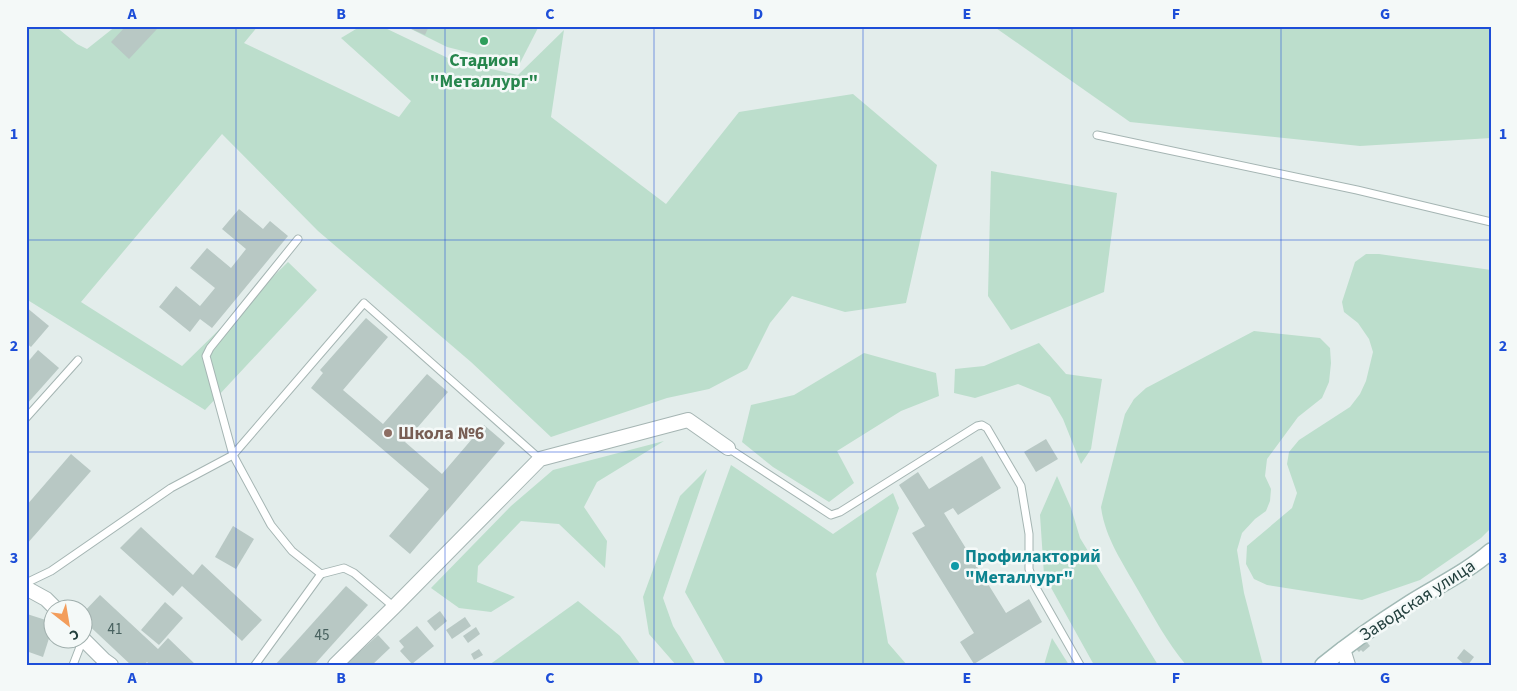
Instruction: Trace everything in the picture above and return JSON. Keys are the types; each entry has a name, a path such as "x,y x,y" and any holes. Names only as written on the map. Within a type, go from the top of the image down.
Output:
{"street":[{"path":"335,665 394,608 540,459 688,420 728,448"},
{"name":"Заводская улица","path":"1323,665 1386,619 1491,551"},
{"path":"26,588 44,598"},
{"path":"92,648 111,665"},
{"name":"Заводская улица","path":"1343,649 1348,665"}],"lane":[{"path":"1097,135 1357,190 1491,222"},
{"path":"298,239 207,352 206,356 233,456 270,525 292,551 321,574"},
{"path":"26,583 51,571 171,488 233,456 364,303 540,459"},
{"path":"26,418 78,360"},
{"path":"728,448 831,515 840,512 977,426 982,425 987,428 1021,486 1029,534 1030,569 1035,586 1080,665"},
{"path":"254,665 321,574 344,568 354,574 394,608"},
{"path":"75,664 80,648"}],"green space":[{"path":"26,26 55,26 77,44 87,49 116,26 258,26 244,43 399,117 411,101 341,38 361,26 381,26 452,60 518,75 564,30 551,117 666,204 739,112 853,94 937,165 906,303 845,312 792,296 770,323 747,369 709,389 667,398 551,437 471,362 318,231 222,134 81,302 182,366 288,262 317,290 205,410 26,299"},
{"name":"Стадион \"Металлург\"","path":"405,26 539,26 519,65 447,47"},
{"path":"993,26 1491,26 1491,138 1360,146 1130,122"},
{"path":"991,171 1117,193 1104,292 1011,330 988,296"},
{"path":"1366,254 1379,254 1491,270 1491,528 1481,538 1420,580 1362,600 1267,585 1254,579 1246,564 1247,546 1292,508 1297,493 1287,464 1289,452 1299,440 1350,407 1360,394 1366,381 1373,352 1369,339 1358,323 1344,312 1342,302 1355,262"},
{"path":"1254,331 1320,338 1330,348 1329,382 1322,398 1298,417 1267,459 1265,476 1271,489 1270,501 1266,511 1255,519 1242,533 1237,550 1244,593 1263,665 1186,665 1160,629 1121,560 1106,529 1101,507 1125,414 1134,399 1146,388"},
{"path":"1039,343 1066,374 1102,379 1091,449 1081,464 1063,419 1050,397 1018,384 975,398 954,393 955,369 984,366"},
{"path":"864,353 936,373 939,396 901,411 837,451 854,483 829,502 773,467 742,442 751,405 794,395"},
{"path":"664,441 597,482 584,507 607,541 605,568 559,524 521,521 478,566 477,582 515,597 491,612 459,608 431,588 511,506 553,470"},
{"path":"731,465 833,534 893,493 899,508 876,574 888,643 907,665 726,665 685,592"},
{"path":"707,469 663,598 673,626 696,665 676,665 649,634 643,597 680,496"},
{"path":"1057,476 1071,508 1080,538 1158,665 1094,665 1044,575 1040,515"},
{"path":"578,601 620,636 641,665 489,665"},
{"path":"1052,638 1069,665 1044,665"}],"building":[{"path":"126,26 154,26 157,29 129,59 111,42"},
{"path":"405,26 429,26 425,35"},
{"path":"239,209 263,229 270,221 288,236 212,328 200,319 190,332 159,307 176,286 200,306 215,288 190,268 207,248 231,268 246,249 222,229"},
{"path":"26,307 49,326 31,347 26,343"},
{"name":"Школа №6","path":"366,318 388,337 343,390 383,424 427,374 448,392 405,442 442,474 484,425 505,443 410,554 389,536 429,489 311,388 323,373 320,370"},
{"path":"38,350 59,368 26,405 26,364"},
{"path":"1046,439 1058,459 1036,472 1024,452"},
{"path":"71,454 91,471 26,545 26,506"},
{"name":"Профилакторий \"Металлург\"","path":"982,456 1001,488 958,515 953,508 944,513 1006,613 1029,599 1042,622 974,664 960,642 974,633 912,533 925,526 899,485 918,472 929,489"},
{"path":"233,526 254,539 236,569 215,557"},
{"path":"141,527 193,575 202,564 262,620 242,641 182,586 173,596 120,548"},
{"path":"346,586 368,605 314,665 275,665"},
{"path":"100,595 158,649 168,638 196,665 150,665 147,662 144,665 131,665 92,628 92,603"},
{"path":"165,602 183,618 159,645 141,630"},
{"path":"440,611 447,621 435,631 427,621"},
{"path":"27,614 42,619 42,648 46,648 43,657 26,651"},
{"path":"465,617 471,626 452,639 446,630"},
{"path":"417,626 434,646 412,664 400,651 404,647 399,641"},
{"path":"476,627 480,634 468,643 463,636"},
{"path":"378,635 390,648 372,665 345,665"},
{"path":"1366,641 1370,646 1363,652 1361,650 1359,652 1356,649"},
{"path":"479,649 483,655 474,660 471,654"},
{"path":"1464,649 1474,657 1468,665 1465,665 1457,658"}],"place":[{"name":"Стадион \"Металлург\"","path":"484,41"},
{"name":"Школа №6","path":"388,433"},
{"name":"Профилакторий \"Металлург\"","path":"955,566"}]}
